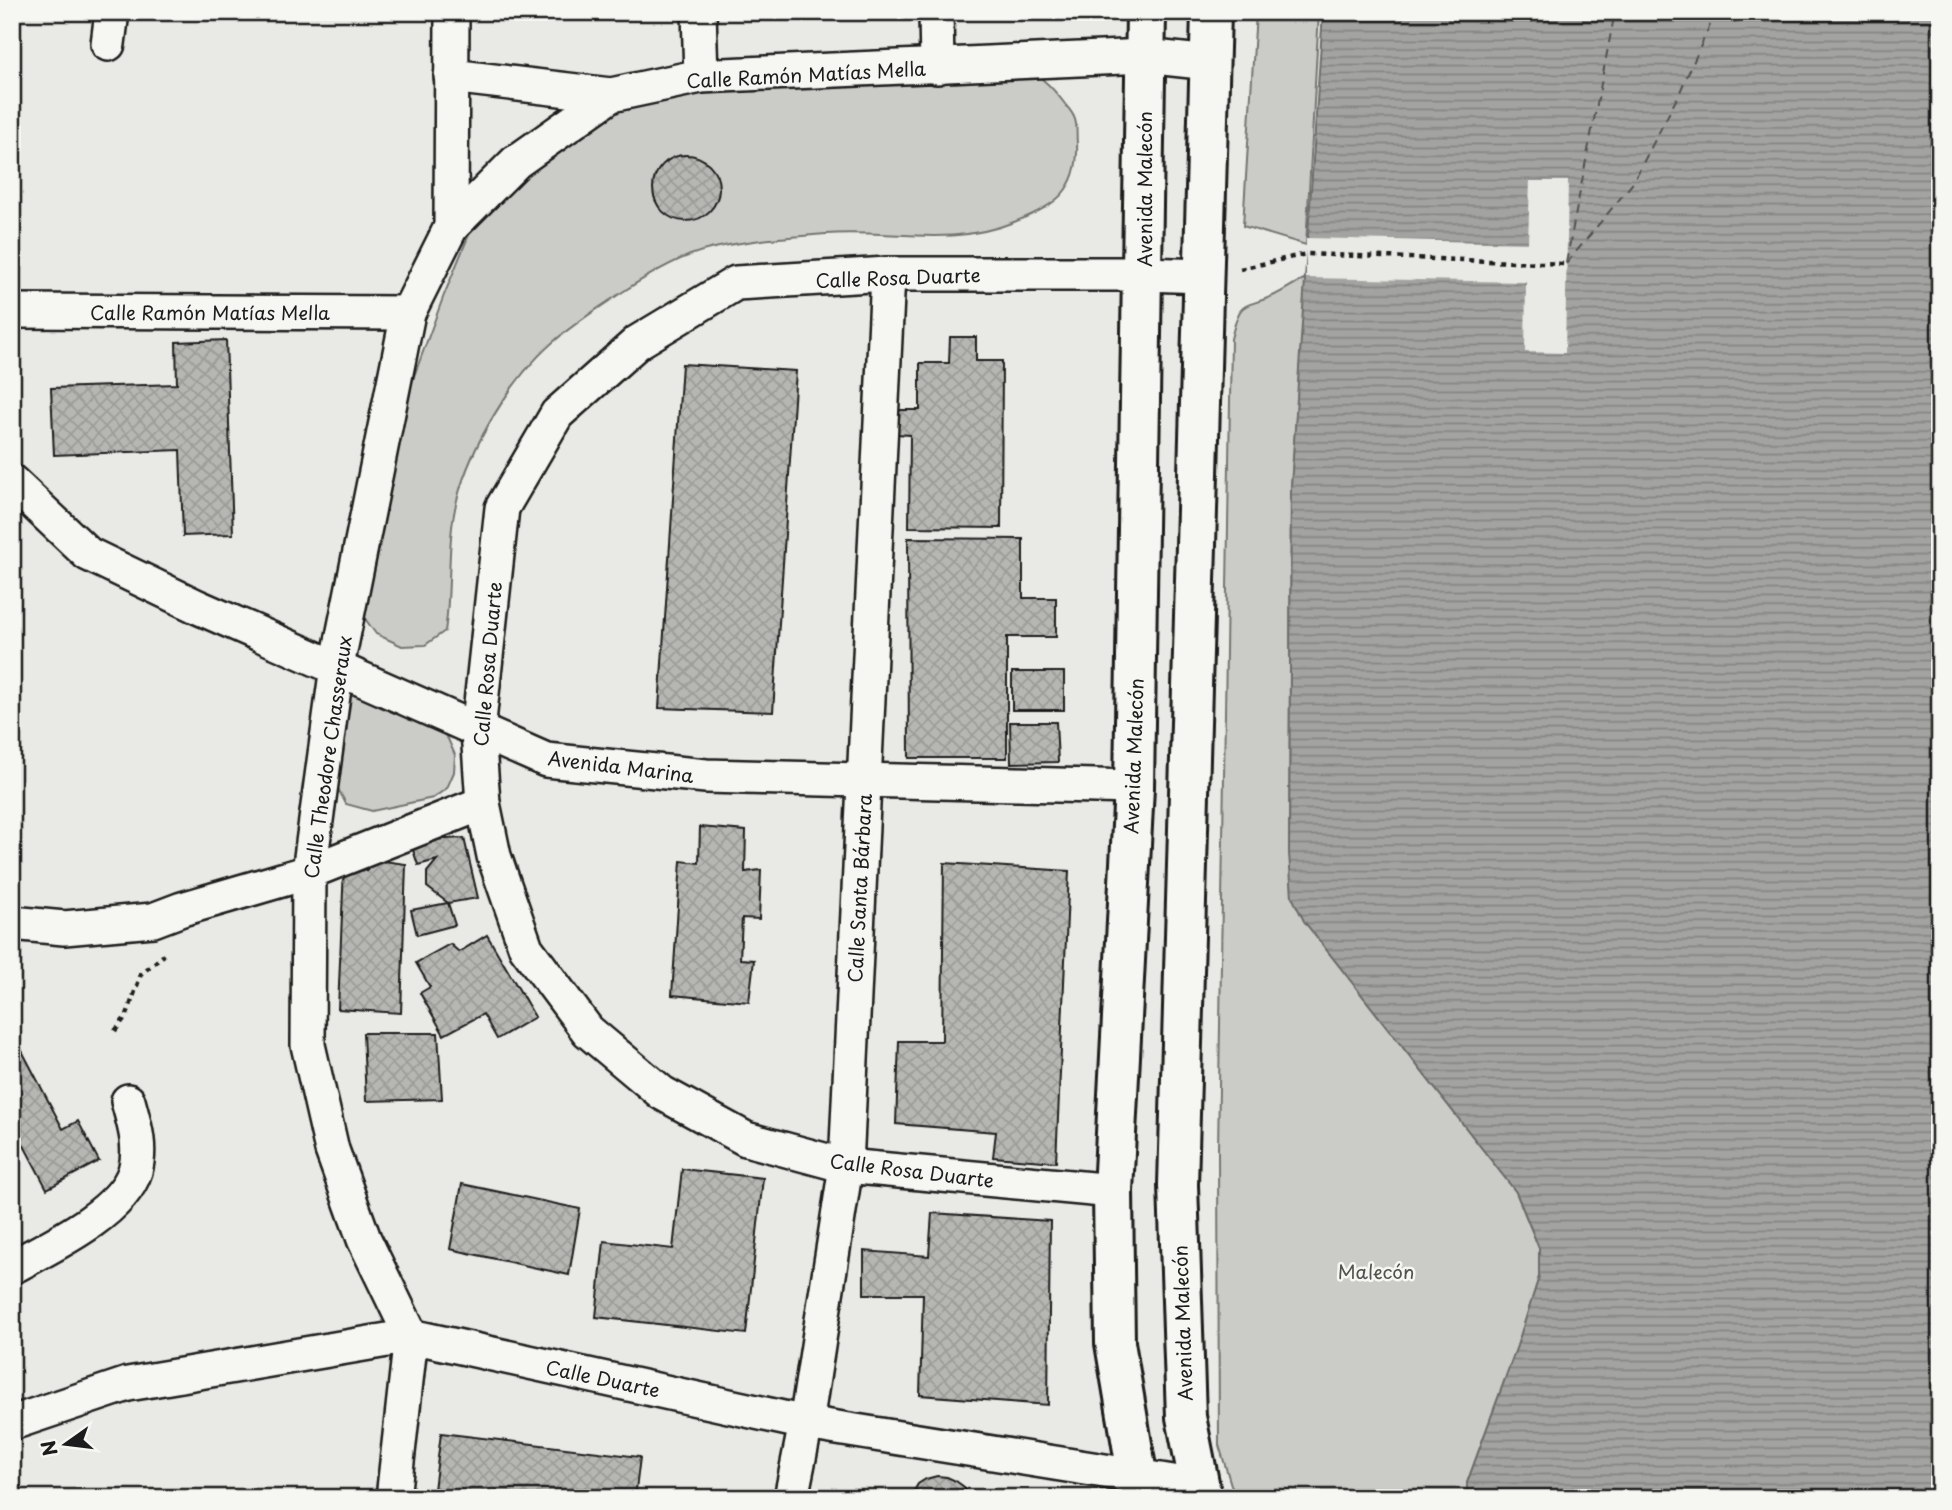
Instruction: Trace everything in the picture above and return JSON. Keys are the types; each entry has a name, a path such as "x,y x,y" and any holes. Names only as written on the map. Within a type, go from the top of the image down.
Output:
{"main road":[{"name":"Avenida Malecón","path":"1139,1488 1115,1343 1113,1191 1134,788 1146,12"},
{"name":"Avenida Malecón","path":"1200,1492 1186,1417 1178,1185 1211,12"}],"street":[{"name":"Calle Theodore Chasseraux","path":"411,1336 364,1239 332,1150 308,1045 309,872 337,666 408,313 451,227 452,12"},
{"path":"699,12 701,76"},
{"path":"936,12 937,67"},
{"name":"Calle Ramón Matías Mella","path":"451,227 516,162 611,95 701,76 1146,56 1210,62"},
{"path":"451,76 611,95"},
{"name":"Calle Rosa Duarte","path":"1113,1191 846,1166 746,1139 662,1093 589,1031 526,948 494,856 483,803 478,731 502,509 556,414 638,342 736,283 888,274 1205,276"},
{"name":"Calle Santa Bárbara","path":"791,1498 806,1423 846,1166 888,274"},
{"name":"Calle Ramón Matías Mella","path":"12,311 408,313"},
{"name":"Avenida Marina","path":"12,482 88,554 198,607 546,760 706,776 1134,788"},
{"path":"12,923 64,928 153,920 309,872 483,803"},
{"path":"12,1267 69,1236 118,1199 135,1171 138,1137 128,1101"},
{"path":"393,1498 411,1336"},
{"name":"Calle Duarte","path":"12,1423 128,1384 411,1336 806,1423 1139,1488 1200,1492"}],"path":[{"path":"1205,276 1306,254 1566,264"},
{"path":"115,1031 127,1015 141,974 169,950 182,909"}],"green space":[{"path":"1256,12 1319,12 1306,245 1243,226"},
{"path":"1013,60 1047,84 1070,110 1075,120 1077,159 1074,173 1062,194 1042,210 1029,216 990,230 966,234 826,234 724,246 688,256 631,287 568,329 536,358 507,395 482,436 457,500 450,549 445,631 425,645 402,646 376,634 361,613 403,406 444,295 485,196 646,87"},
{"name":"Malecón","path":"1306,278 1291,487 1289,853 1304,921 1516,1192 1539,1248 1539,1277 1467,1483 1467,1498 1235,1498 1219,1445 1218,1150 1231,339 1237,317 1244,307 1275,295"},
{"path":"350,690 438,727 448,739 455,755 454,772 447,788 433,798 372,811 346,804 332,777"}],"shaded area":[{"path":"1323,12 1940,12 1940,1498 1467,1498 1467,1483 1539,1277 1539,1248 1516,1192 1304,921 1292,897 1289,853 1291,487"}],"pier":[{"path":"1530,181 1568,181 1565,353 1525,352 1526,282 1306,278 1306,238 1528,243"}],"building":[{"path":"686,155 699,157 714,170 719,188 717,201 704,216 686,221 673,219 658,206 653,188 655,175 668,160"},
{"path":"950,337 976,337 976,361 1002,361 1001,528 909,527 910,435 897,434 898,410 920,410 920,363 949,363"},
{"path":"226,340 233,534 183,536 180,450 54,455 51,388 177,384 176,342"},
{"path":"682,364 796,371 773,712 659,708"},
{"path":"908,538 1023,539 1023,598 1056,598 1056,637 1007,637 1007,758 909,758"},
{"path":"1012,672 1064,672 1064,710 1012,710"},
{"path":"1010,722 1056,722 1058,762 1011,763"},
{"path":"700,827 746,831 745,872 761,870 759,919 742,918 740,959 754,960 749,1002 672,995 681,861 699,863"},
{"path":"464,838 478,898 448,903 427,887 427,872 437,860 418,865 410,841"},
{"path":"369,859 406,864 401,1013 338,1009 344,867 367,871"},
{"path":"944,863 1069,871 1056,1162 993,1157 996,1132 896,1124 899,1041 942,1041"},
{"path":"448,903 455,925 417,935 411,910"},
{"path":"487,935 535,1017 497,1039 483,1014 444,1035 420,993 430,987 416,963 450,944 459,952"},
{"path":"363,1033 438,1033 442,1099 366,1101"},
{"path":"21,1049 63,1129 78,1121 99,1161 47,1189 12,1123 12,1054"},
{"path":"682,1169 763,1178 746,1334 596,1317 604,1241 673,1249"},
{"path":"462,1184 580,1209 569,1275 450,1249"},
{"path":"932,1213 1050,1221 1048,1405 920,1395 923,1294 864,1294 864,1251 929,1256"},
{"path":"441,1433 640,1457 635,1498 433,1498"},
{"path":"937,1476 956,1481 964,1487 969,1498 910,1498 918,1484"}],"ferry route":[{"path":"1566,263 1615,12"},
{"path":"1566,264 1632,184 1679,94 1716,12"}]}
